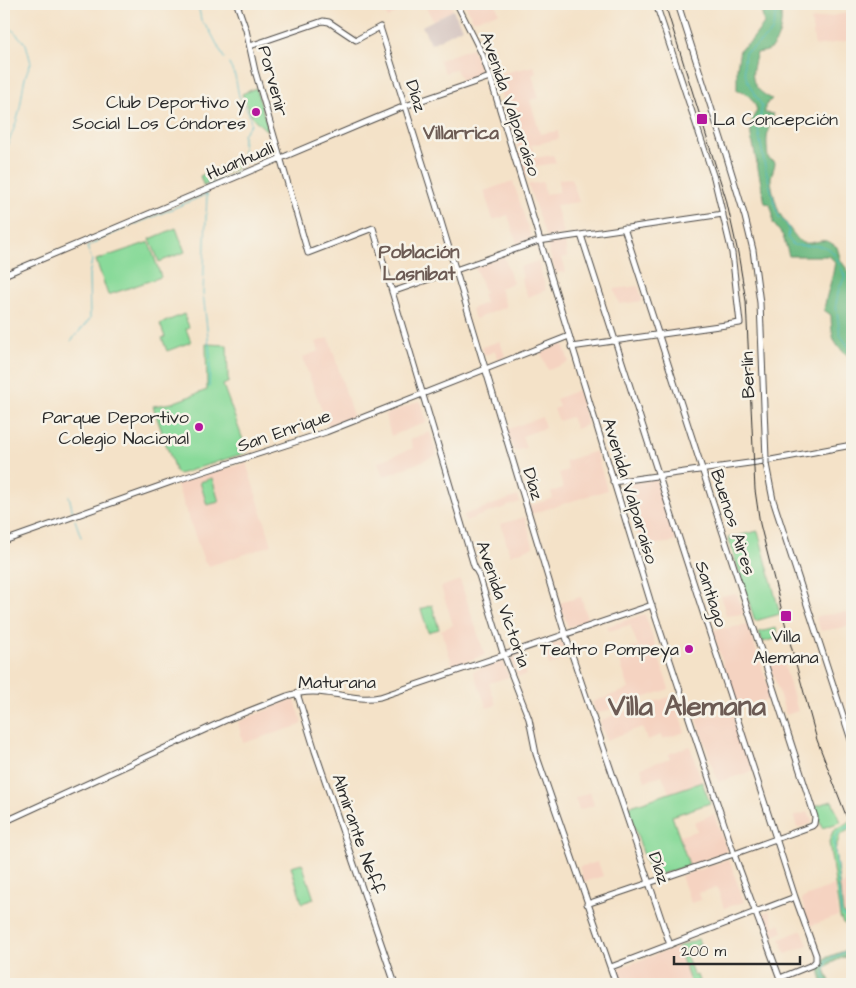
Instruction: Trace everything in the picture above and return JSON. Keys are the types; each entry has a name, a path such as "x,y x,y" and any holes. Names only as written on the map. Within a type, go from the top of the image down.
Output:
{"street":[{"name":"Porvenir","path":"237,4 308,253 373,228"},
{"name":"Avenida Valparaíso","path":"457,4 482,54 490,77 652,605 734,854 782,984"},
{"path":"572,347 740,323 732,253 714,178 656,4"},
{"name":"Berlín","path":"678,4 725,149 753,250 760,303 766,461 773,500 852,743"},
{"name":"Díaz","path":"250,46 323,20 356,40 380,28 565,634 670,945"},
{"name":"Huanhualí","path":"4,275 405,106 490,77"},
{"path":"392,292 539,240 723,214"},
{"name":"Avenida Victoria","path":"373,228 474,566 479,575 504,655 522,698 536,754 616,984"},
{"name":"Buenos Aires","path":"624,228 815,817 814,824 777,839"},
{"name":"Santiago","path":"580,235 816,955 816,961 812,965 780,978"},
{"name":"San Enrique","path":"4,542 174,481 317,435 568,336"},
{"path":"613,482 771,460 852,445"},
{"name":"Maturana","path":"4,822 242,713 297,693 318,692 374,699 652,605"},
{"name":"Almirante Neff","path":"297,693 395,984"},
{"path":"587,904 777,839"},
{"path":"610,967 796,896"}],"shaded area":[{"path":"380,4 409,4 388,18"},
{"path":"424,4 450,4 453,10 433,20"},
{"path":"465,4 496,4 499,13 473,20"},
{"path":"453,10 462,28 431,44 422,26"},
{"path":"852,12 852,40 815,46 811,20"},
{"path":"472,48 482,75 462,81 456,69 445,73 439,60"},
{"path":"534,66 536,73 532,75 539,98 530,100 540,134 558,131 559,139 518,148 495,75"},
{"path":"532,146 535,158 553,155 556,163 535,166 537,175 526,176 519,151"},
{"path":"571,178 579,202 556,205 564,234 546,237 528,185 543,182 545,194 559,192 559,179"},
{"path":"513,181 531,237 530,240 517,244 508,215 493,220 484,191"},
{"path":"565,241 567,257 562,258 566,272 556,273 547,246 549,243"},
{"path":"504,256 513,283 500,288 506,307 475,319 471,309 485,303 482,294 485,293 475,267"},
{"path":"538,261 546,290 528,297 521,279 523,278 520,267"},
{"path":"638,286 643,301 619,304 614,289"},
{"path":"329,338 353,416 328,426 302,357 319,351 316,342"},
{"path":"500,341 505,356 498,359 495,351 485,355 482,347"},
{"path":"562,344 569,362 548,370 541,353"},
{"path":"578,390 587,423 576,429 571,417 559,421 554,409 559,407 556,399"},
{"path":"419,401 421,402 427,422 391,436 385,415"},
{"path":"542,417 545,428 522,436 526,448 514,451 506,430"},
{"path":"430,432 437,455 383,477 378,462 413,448 410,439"},
{"path":"596,451 607,490 531,514 529,506 553,498 551,492 563,488 559,473 568,470 565,461"},
{"path":"246,463 272,545 209,566 204,561 177,485 178,483"},
{"path":"655,479 676,540 674,542 642,546 622,486 623,484"},
{"path":"518,496 520,502 465,521 463,515"},
{"path":"525,517 533,547 510,555 501,524"},
{"path":"460,580 485,655 453,666 441,630 453,625 441,587"},
{"path":"737,594 744,614 726,616 721,596"},
{"path":"581,597 588,621 568,627 559,603"},
{"path":"848,613 852,626 821,631 817,616"},
{"path":"645,614 669,689 596,714 592,702 629,689 617,653 638,646 630,625 609,631 607,626"},
{"path":"748,625 772,698 770,700 736,705 713,632 714,630"},
{"path":"562,641 569,659 549,665 544,648"},
{"path":"519,656 526,675 518,677 510,659"},
{"path":"782,658 798,711 786,715 769,662"},
{"path":"503,661 509,677 489,683 496,705 487,708 473,671"},
{"path":"672,696 685,732 662,739 661,735 647,740 642,727 606,740 600,723 601,720"},
{"path":"293,699 302,722 301,725 243,743 238,722"},
{"path":"732,713 753,771 718,782 697,720 699,717"},
{"path":"690,746 702,782 669,793 662,775 645,781 641,768 670,758 669,754"},
{"path":"590,792 594,805 579,810 575,798"},
{"path":"808,812 812,821 811,824 797,828 794,816"},
{"path":"714,814 727,851 689,865 679,836 697,831 694,822"},
{"path":"727,860 730,862 744,902 724,908 717,887 699,893 701,900 691,903 681,876"},
{"path":"598,862 603,876 584,882 579,867"},
{"path":"849,879 852,881 852,913 845,916 843,914 840,885 846,883 845,880"},
{"path":"834,885 838,916 810,926 801,899"},
{"path":"769,911 774,926 780,924 783,932 770,937 761,915"},
{"path":"802,930 808,945 786,954 780,939"},
{"path":"678,947 691,984 621,984 617,971 618,968"}],"green space":[{"path":"760,4 779,4 781,15 779,35 776,41 769,50 757,53 753,68 755,85 764,95 772,99 765,106 765,113 774,114 769,126 767,141 768,158 775,162 771,177 774,196 780,214 799,240 804,243 828,241 833,244 837,247 841,261 852,276 852,358 840,349 834,340 831,315 824,310 835,262 829,256 789,256 783,236 773,223 770,204 765,203 751,136 751,127 757,111 755,104 750,98 737,90 737,68 740,49 750,42 764,24"},
{"name":"Club Deportivo y Social Los Cóndores","path":"256,88 268,128 267,131 253,118 242,94"},
{"path":"238,159 239,162 234,169 206,183 204,187 200,176"},
{"path":"176,228 185,252 159,262 150,239"},
{"path":"149,242 161,277 108,295 96,260"},
{"path":"184,314 189,327 186,329 191,342 167,351 162,338 165,337 160,324"},
{"name":"Parque Deportivo Colegio Nacional","path":"206,344 227,345 229,382 223,385 247,451 179,474 176,473 153,406 172,403 207,390"},
{"path":"212,478 219,502 207,505 200,482"},
{"path":"758,531 780,614 755,621 728,538"},
{"path":"432,605 439,629 428,632 421,609"},
{"path":"776,628 778,638 763,642 759,632"},
{"path":"702,782 710,803 672,816 689,865 651,877 628,807"},
{"path":"832,801 841,822 822,828 815,806"},
{"path":"852,820 852,828 840,835 835,851 843,913 852,921 852,928 843,923 840,917 829,842 833,831"},
{"path":"302,863 314,899 302,903 291,866"},
{"path":"698,939 700,944 684,950 694,976 697,975 700,984 691,984 678,947"},
{"path":"852,948 852,964 844,957 829,964 825,969 831,984 817,984 822,982 819,969 825,958"}],"waterway":[{"path":"198,4 201,20 210,31 224,58"},
{"path":"774,4 776,14 772,32 753,48 745,52 744,61 745,75 762,106 758,129 764,162 775,206 779,217 787,225 789,230 788,238 793,245 821,246 826,248 831,251 840,265 845,277 839,288 836,304 840,335 852,351"},
{"path":"4,21 26,44 31,63 24,81 18,117 4,153"},
{"path":"207,185 233,175 243,163 243,134 251,124 249,113 239,96 235,76 229,64"},
{"path":"71,341 90,319 89,275 92,260 87,247 103,238 207,194 203,293 210,355 209,387"},
{"path":"69,496 73,513"},
{"path":"75,520 81,537"},
{"path":"852,825 841,830 834,838 841,914 852,924"},
{"path":"827,984 824,974 827,961 852,948"}],"railway":[{"path":"665,4 726,199 738,253 746,301 755,490 760,524 817,740 852,831"}],"place":[{"name":"Club Deportivo y Social Los Cóndores","path":"256,112"},
{"name":"La Concepción","path":"702,119"},
{"name":"Parque Deportivo Colegio Nacional","path":"199,427"},
{"name":"Villa Alemana","path":"786,616"},
{"name":"Teatro Pompeya","path":"689,649"}],"district":[{"name":"Villarrica","path":"461,133"},
{"name":"Población Lasnibat","path":"419,263"},
{"name":"Villa Alemana","path":"687,706"}]}
